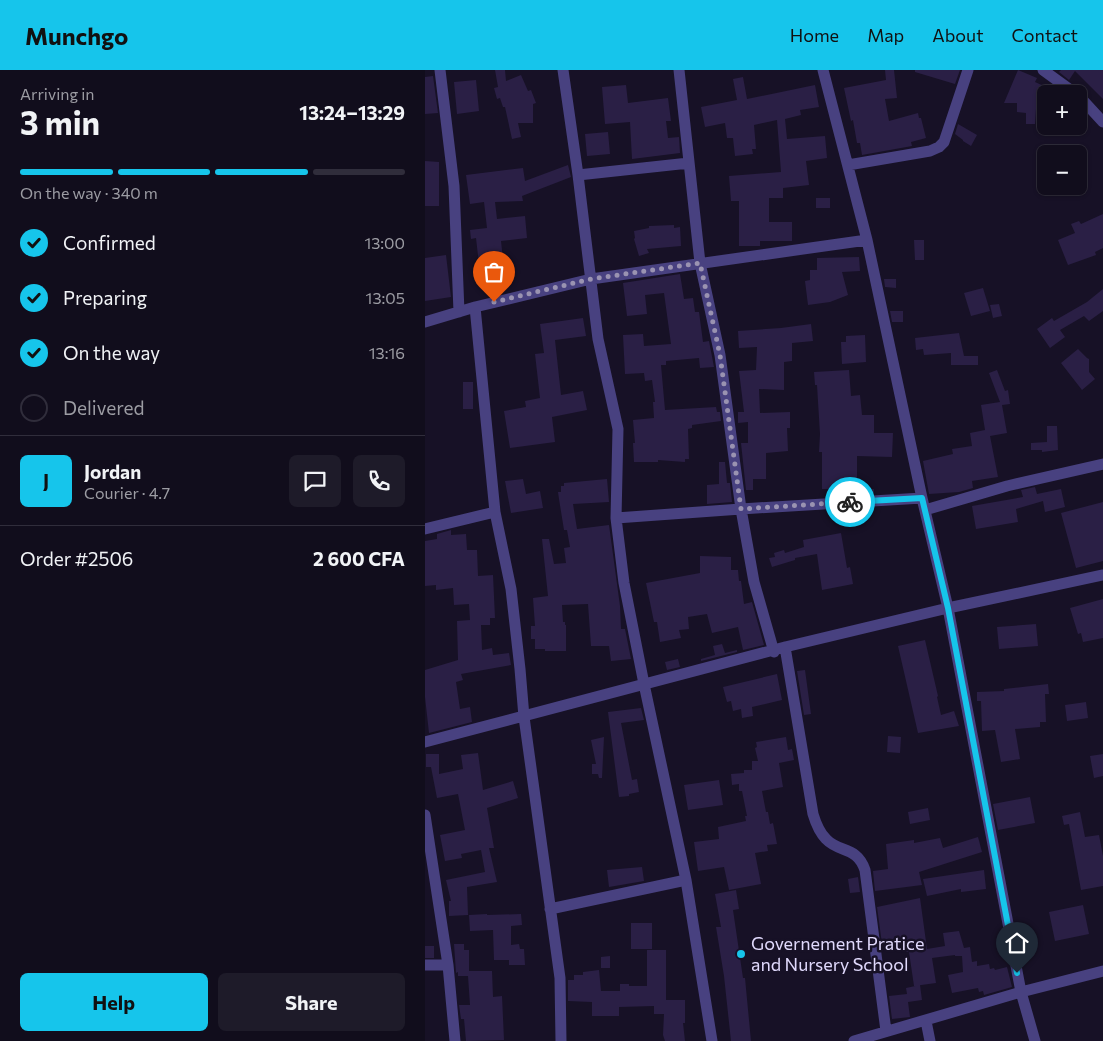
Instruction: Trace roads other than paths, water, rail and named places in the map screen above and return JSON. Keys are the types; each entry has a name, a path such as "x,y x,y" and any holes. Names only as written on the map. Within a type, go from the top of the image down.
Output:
{"street":[{"path":"440,70 454,186 459,312"},
{"path":"563,70 598,339 618,429 616,518 624,583 686,880 712,1041"},
{"path":"679,70 700,263 720,355 741,509 755,582 779,649 813,814 818,830 827,841 858,856 865,870 887,1031"},
{"path":"823,70 867,240 923,504 948,608 1021,992 1035,1041"},
{"path":"848,165 930,151 939,147 944,142 968,70"},
{"path":"1043,70 1065,85"},
{"path":"1087,105 1103,122"},
{"path":"578,175 689,163"},
{"path":"425,322 475,307 591,279 867,240"},
{"path":"475,307 495,512 511,589 524,717 560,978 561,1041"},
{"path":"616,518 741,509 923,504 1103,464"},
{"path":"425,529 495,512"},
{"path":"425,742 779,649 948,608 1103,576"},
{"path":"425,815 448,965 455,1041"},
{"path":"550,909 686,880"},
{"path":"425,966 448,965"},
{"path":"854,1041 1021,992 1103,971"},
{"path":"925,1021 930,1041"}],"place":[{"name":"Governement Pratice and Nursery School","path":"741,954"}]}
